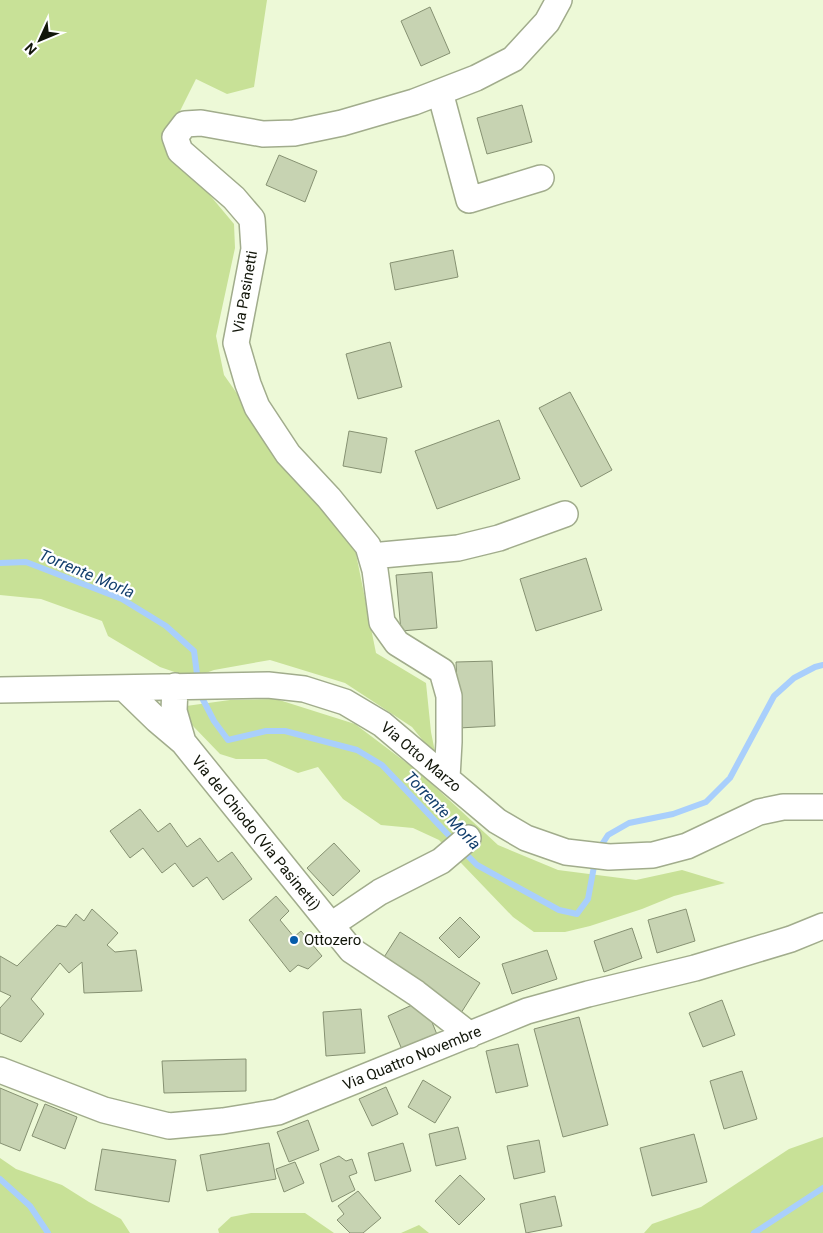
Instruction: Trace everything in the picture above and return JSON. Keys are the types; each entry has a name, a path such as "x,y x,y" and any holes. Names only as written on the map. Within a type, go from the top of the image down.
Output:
{"street":[{"name":"Via Pasinetti","path":"447,778 449,742 448,696 442,671 397,643 382,622 375,570 368,546 288,454 258,407 248,384 236,343 254,249 252,219 234,198 180,151 174,137 185,124 202,123 263,134 294,133 342,123 414,102 476,78 513,59 547,22 560,0"},
{"path":"440,92 469,200 541,178"},
{"path":"371,556 458,548 499,538 565,514"},
{"name":"Via Otto Marzo","path":"0,690 268,685 304,689 345,702 382,724 497,821 526,838 566,852 608,857 653,855 687,846 759,812 782,807 823,807"},
{"path":"177,686 174,712 183,742"},
{"path":"124,688 183,742"},
{"name":"Via del Chiodo (Via Pasinetti)","path":"183,742 351,950 416,993 470,1035"},
{"path":"331,925 380,892 441,861 468,838"},
{"name":"Via Quattro Novembre","path":"0,1070 104,1110 168,1126 223,1121 278,1112 527,1011 695,968 791,939 823,926"}],"green space":[{"path":"0,0 267,0 254,87 227,94 196,79 176,119 162,138 234,224 235,248 216,336 224,375 264,432 352,534 376,653 426,683 431,732 436,757 412,727 345,683 270,660 214,670 192,678 160,667 108,636 102,621 41,599 0,595"},
{"path":"276,699 355,724 420,773 498,845 558,870 636,880 682,870 725,883 674,896 590,926 565,932 534,932 513,917 439,840 413,828 381,825 343,799 318,767 298,773 266,759 236,759 220,754 192,725 186,706 230,700"},
{"path":"823,1137 823,1233 644,1233 652,1224 701,1207 789,1149"},
{"path":"0,1158 16,1169 62,1185 121,1219 130,1233 0,1233"},
{"path":"251,1213 305,1213 334,1233 219,1233 218,1229 231,1217"},
{"path":"419,1225 429,1233 401,1233"}],"building":[{"path":"430,7 450,53 421,66 401,21"},
{"path":"522,105 532,142 487,154 477,118"},
{"path":"279,155 317,171 305,202 266,185"},
{"path":"453,250 458,277 395,290 390,263"},
{"path":"390,342 402,387 358,399 346,354"},
{"path":"570,392 612,470 581,487 539,408"},
{"path":"499,420 520,479 437,509 415,451"},
{"path":"349,431 387,438 381,473 343,466"},
{"path":"586,558 602,610 536,631 520,579"},
{"path":"432,572 437,628 401,631 396,575"},
{"path":"492,661 495,726 459,728 456,662"},
{"path":"140,809 158,832 170,823 187,847 200,838 218,862 232,852 252,879 223,900 207,877 193,887 175,863 162,873 143,848 130,858 110,831"},
{"path":"334,843 360,871 333,896 307,868"},
{"path":"276,896 289,911 280,920 294,937 301,931 322,956 308,969 298,965 290,972 249,920"},
{"path":"92,909 118,933 107,945 115,952 136,950 142,991 84,993 82,962 69,973 60,963 31,999 44,1014 21,1042 0,1033 0,1008 11,996 0,991 0,956 17,966 57,925 66,927 76,914 84,921"},
{"path":"686,909 695,941 657,953 648,920"},
{"path":"460,917 480,937 459,958 439,938"},
{"path":"632,928 642,958 604,972 594,941"},
{"path":"400,932 480,983 461,1013 381,962"},
{"path":"547,950 557,979 512,994 502,964"},
{"path":"423,1000 438,1037 403,1052 388,1016"},
{"path":"722,1000 735,1035 703,1047 689,1013"},
{"path":"361,1009 365,1053 326,1056 323,1012"},
{"path":"579,1017 608,1125 563,1137 534,1029"},
{"path":"518,1044 528,1086 496,1093 486,1051"},
{"path":"246,1059 246,1091 164,1093 162,1061"},
{"path":"742,1071 757,1119 724,1129 710,1081"},
{"path":"423,1080 451,1097 435,1123 408,1107"},
{"path":"386,1087 398,1114 372,1126 359,1099"},
{"path":"0,1088 38,1104 20,1151 0,1143"},
{"path":"45,1104 77,1117 65,1149 32,1136"},
{"path":"308,1120 319,1150 289,1162 277,1132"},
{"path":"458,1127 466,1159 436,1166 429,1134"},
{"path":"694,1134 707,1182 652,1196 640,1148"},
{"path":"539,1140 545,1172 514,1179 507,1146"},
{"path":"269,1143 276,1179 207,1191 200,1155"},
{"path":"403,1143 411,1171 375,1181 368,1153"},
{"path":"102,1149 176,1160 169,1202 95,1190"},
{"path":"339,1156 346,1161 352,1159 357,1173 349,1176 355,1190 332,1202 320,1164"},
{"path":"295,1162 304,1183 284,1192 276,1169"},
{"path":"460,1175 485,1199 459,1225 435,1201"},
{"path":"358,1191 381,1218 363,1233 350,1233 337,1220 344,1214 338,1206"},
{"path":"555,1196 562,1226 526,1233 520,1204"}],"waterway":[{"name":"Torrente Morla","path":"0,563 26,562 122,599 166,626 194,651 198,682"},
{"name":"Torrente Morla","path":"599,849 608,835 629,823 673,814 706,802 730,778 774,696 794,678 823,665"},
{"name":"Torrente Morla","path":"199,692 214,721 228,740 266,731 285,731 357,750 382,765 456,843"},
{"name":"Torrente Morla","path":"462,850 477,865 559,910 577,914 588,899 595,861"},
{"path":"0,1179 30,1206 48,1233"},
{"path":"754,1233 823,1188"}],"place":[{"name":"Ottozero","path":"294,940"}]}
